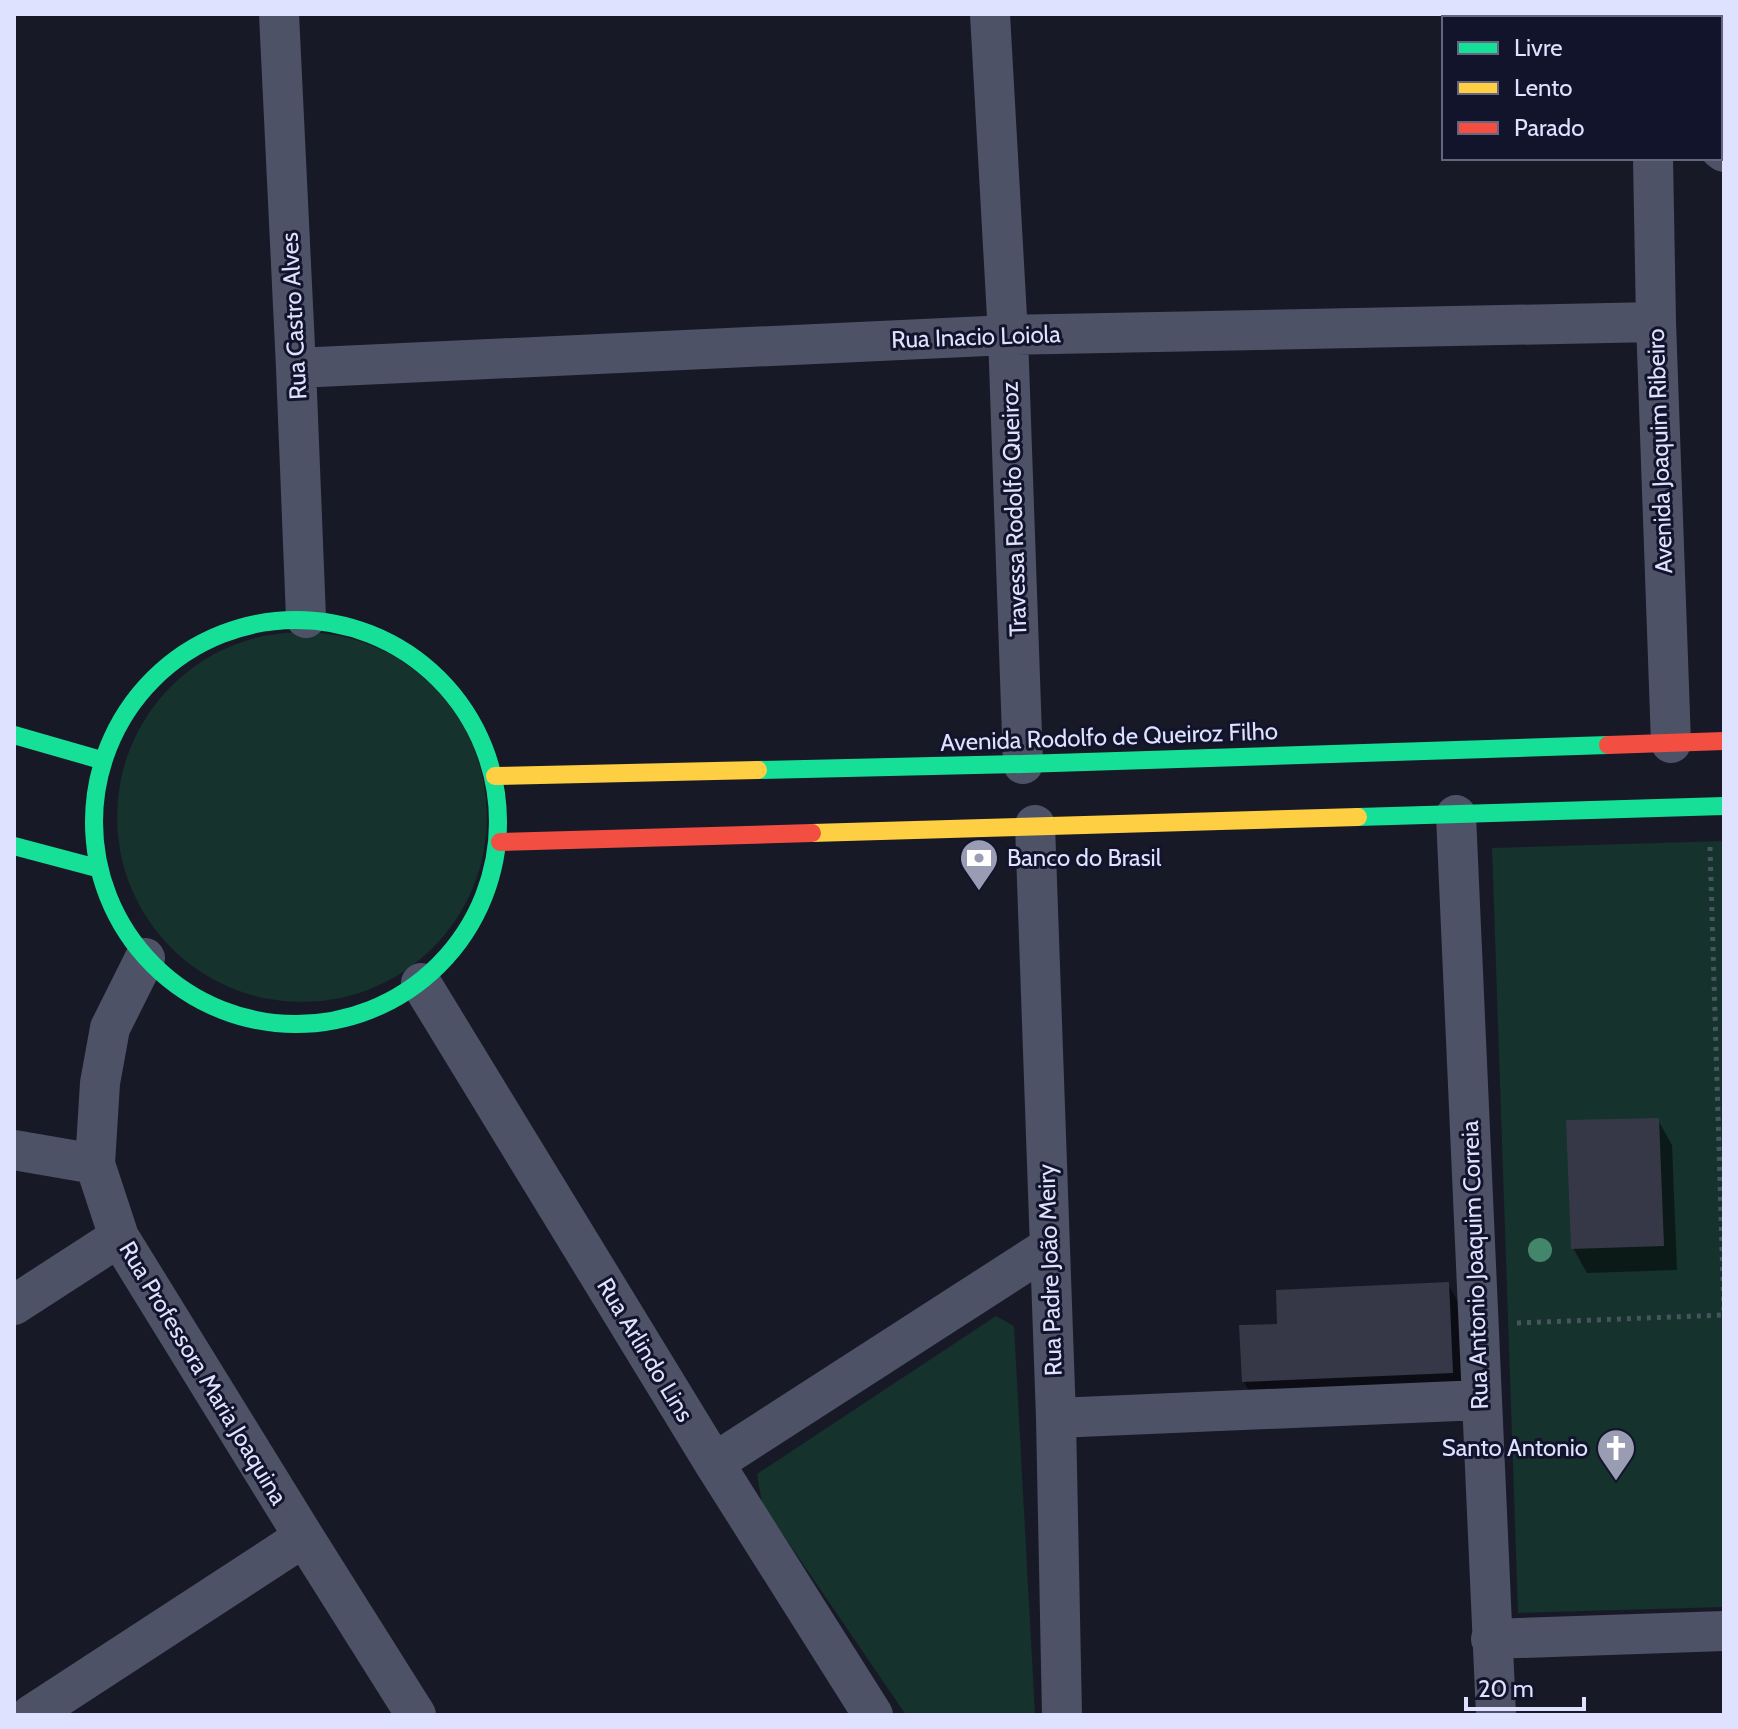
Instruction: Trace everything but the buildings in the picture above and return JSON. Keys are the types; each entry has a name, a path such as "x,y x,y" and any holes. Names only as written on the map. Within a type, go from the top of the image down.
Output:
{"main road":[{"path":"306,618 370,632 426,666 470,715 495,776 500,842 486,896 460,944 421,983 368,1012 308,1024 247,1019 191,997 145,958 115,916 97,868 91,814 101,760 131,701 179,654 239,626 306,618"},
{"path":"14,735 101,760"},
{"name":"Avenida Rodolfo de Queiroz Filho","path":"495,776 1023,764 1724,741"},
{"path":"500,842 1717,806"},
{"path":"14,846 97,868"}],"street":[{"name":"Rua Castro Alves","path":"279,14 306,618"},
{"name":"Travessa Rodolfo Queiroz","path":"990,14 1008,335 1023,764"},
{"name":"Avenida Joaquim Ribeiro","path":"1653,160 1671,743"},
{"name":"Rua Inacio Loiola","path":"296,368 1008,335 1656,322"},
{"name":"Rua Antonio Joaquim Correia","path":"1456,815 1496,1715"},
{"name":"Rua Padre João Meiry","path":"1035,825 1056,1418 1062,1715"},
{"name":"Rua Professora Maria Joaquina","path":"145,958 110,1028 100,1083 95,1164 119,1237 416,1715"},
{"name":"Rua Arlindo Lins","path":"421,983 714,1463 873,1715"},
{"path":"14,1150 95,1164"},
{"path":"21,1290 119,1237"},
{"path":"714,1463 1049,1247"},
{"path":"1056,1418 1481,1400"},
{"path":"31,1715 304,1537"},
{"path":"1491,1639 1724,1631"}],"path":[{"path":"1478,1324 1724,1315 1717,806"}],"green space":[{"path":"302,632 338,636 373,646 405,663 433,686 456,714 473,746 483,781 487,817 483,853 473,888 456,920 433,948 405,971 373,988 338,998 302,1002 266,998 231,988 199,971 171,948 148,920 131,888 121,853 117,817 121,781 131,746 148,714 171,686 199,663 231,646 266,636"},
{"path":"1724,841 1724,1607 1518,1613 1492,848"},
{"path":"996,1316 1014,1326 1035,1715 906,1715 762,1504 757,1474"}],"traffic: fast":[{"path":"296,620 335,624 373,635 408,654 439,679 464,710 483,745 494,783 498,822 494,861 483,899 464,934 439,965 408,990 373,1009 335,1020 296,1024 257,1020 219,1009 184,990 153,965 128,934 109,899 98,861 94,822 98,783 109,745 128,710 153,679 184,654 219,635 257,624 296,620"},
{"path":"14,735 101,760"},
{"path":"758,770 1608,745"},
{"path":"1358,817 1724,806"},
{"path":"14,846 97,868"}],"traffic: slow":[{"path":"495,776 758,770"},
{"path":"812,833 1358,817"}],"traffic: jam":[{"path":"1608,745 1724,741"},
{"path":"500,842 812,833"}],"place":[{"name":"Banco do Brasil","path":"979,892"},
{"name":"Santo Antonio","path":"1616,1482"}]}
